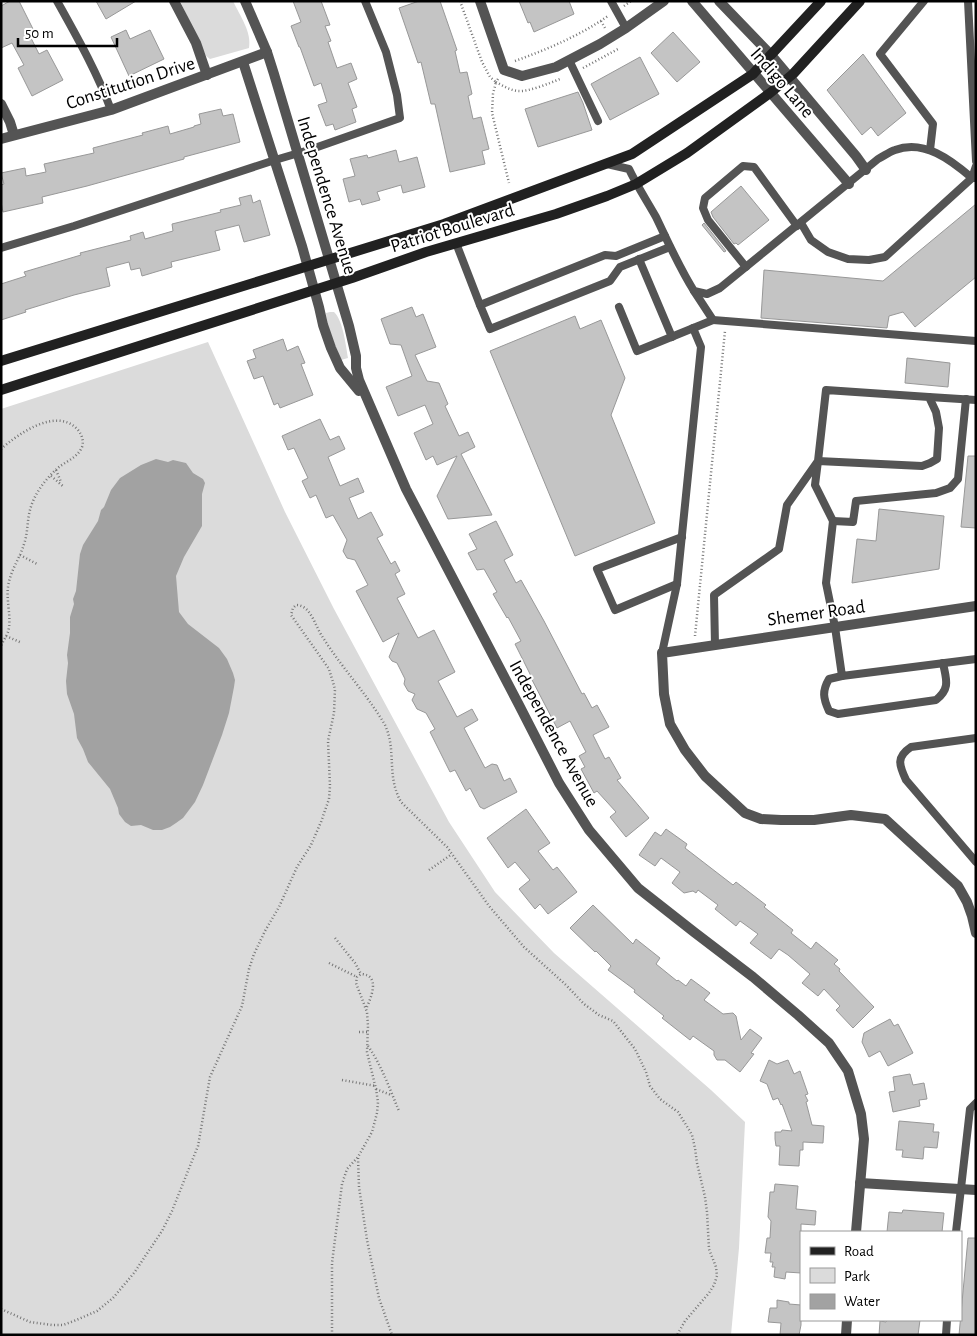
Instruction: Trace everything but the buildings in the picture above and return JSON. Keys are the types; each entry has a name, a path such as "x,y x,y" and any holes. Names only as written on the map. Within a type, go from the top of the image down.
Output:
{"main road":[{"name":"Patriot Boulevard","path":"1,361 444,224 632,154 753,74 821,1"},
{"name":"Patriot Boulevard","path":"1,390 336,283 426,252 556,214 636,184 687,153 770,93 789,77 860,1"}],"street":[{"path":"174,1 196,43 207,75"},
{"name":"Independence Avenue","path":"245,1 267,52 354,344 359,380 406,489 559,783 589,830 638,888 753,977 798,1015 829,1043 848,1071 861,1114 864,1140 856,1231"},
{"path":"480,1 504,70 522,76 569,60 626,28 664,1"},
{"name":"Indigo Lane","path":"692,1 848,184"},
{"name":"Indigo Lane","path":"719,1 771,54 866,170"},
{"name":"Constitution Drive","path":"1,139 111,110 267,52"},
{"name":"Independence Avenue","path":"242,62 275,160 323,326 335,359 340,368 368,402"},
{"path":"1,104 14,135"},
{"name":"Shemer Road","path":"662,653 976,606"},
{"path":"662,653 664,694 670,724 685,750 705,776 745,813 761,819 781,820 814,820 851,815 885,819 958,886 967,902 976,933"},
{"path":"860,1183 976,1190"},
{"path":"846,1335 848,1321"}],"lane":[{"path":"57,1 84,48 111,110"},
{"path":"1,248 297,154 400,118 397,95 386,52 365,1"},
{"path":"611,1 626,28"},
{"path":"924,1 880,54 933,124 930,150"},
{"path":"968,1 976,161"},
{"path":"569,60 598,121"},
{"path":"694,291 707,294 720,288 878,159 896,150 916,146 930,150 951,160 974,178"},
{"path":"607,164 629,169 665,236 681,271 713,320"},
{"path":"746,267 708,220 703,208 705,198 743,166 754,167 811,240 828,252 848,258 869,260 885,258 974,178 976,166"},
{"path":"480,304 605,255 616,256 665,236"},
{"path":"456,243 490,329 610,280 620,267 670,247"},
{"path":"616,256 620,267"},
{"path":"639,259 672,337"},
{"path":"619,307 637,352 713,320 976,341"},
{"path":"662,653 677,584 701,347 693,328"},
{"path":"842,676 826,583 833,521 815,485 826,390 976,400"},
{"path":"818,461 922,466 937,459 939,428 930,396"},
{"path":"833,521 854,522 856,501 936,493 950,488 958,480 966,399"},
{"path":"715,645 714,595 779,549 787,505 818,461"},
{"path":"677,584 615,610 597,569 682,537"},
{"path":"943,663 947,686 943,694 936,700 838,714 829,711 825,703 824,689 829,679 842,676 943,663 976,659"},
{"path":"976,738 911,747 900,758 900,767 906,780 976,862"},
{"path":"956,1231 970,1109 976,1103"},
{"path":"946,1335 947,1321"}],"path":[{"path":"460,1 482,62 490,77 496,82"},
{"path":"510,184 492,113 496,82 511,62 563,42 586,31 608,16"},
{"path":"694,648 726,321"},
{"path":"1,450 20,434 50,421 59,420 67,422 80,432 83,439 82,448 78,454 56,470 34,498 28,519 25,542 8,586 9,624 1,646"},
{"path":"51,476 63,486 56,470"},
{"path":"20,555 37,564"},
{"path":"1,1309 30,1322 52,1325 74,1321 96,1311 113,1298 134,1273 162,1232 172,1211 198,1146 210,1077 242,1006 254,954 279,907 297,867 312,845 329,799 328,741 334,713 335,689 329,669 291,615 293,608 296,605 301,605 311,616 322,637 385,724 391,741 394,784 401,802 452,854 489,906 524,947 584,1004 599,1015 613,1021 635,1049 646,1072 650,1086 660,1099 678,1112 692,1135 707,1212 709,1249 716,1267 717,1276 709,1293 684,1322 677,1335"},
{"path":"6,636 22,643"},
{"path":"429,870 452,854"},
{"path":"335,938 355,963 361,974"},
{"path":"330,963 357,978"},
{"path":"332,1335 332,1264 339,1199 347,1170 358,1157 370,1136 375,1123 378,1102 368,1059 366,1009 356,983 357,978 361,974 367,974 373,984 373,992 366,1009"},
{"path":"359,1032 368,1032"},
{"path":"367,1045 374,1054 399,1112"},
{"path":"342,1080 376,1088 392,1096"},
{"path":"358,1157 359,1187 367,1240 379,1298 392,1335"}],"green space":[{"path":"180,1 233,1 247,30 249,48 210,59 206,56"},
{"path":"334,312 340,321 348,358 341,360 327,325 326,313"},
{"path":"208,342 285,512 334,609 449,822 495,892 554,953 745,1122 739,1248 731,1335 1,1335 1,409"}],"water":[{"path":"156,459 186,463 193,473 203,479 205,483 202,494 202,526 184,557 176,576 179,612 188,624 219,648 227,659 235,680 229,713 222,735 195,802 183,818 162,830 153,830 141,825 131,826 119,814 110,789 88,762 77,738 74,714 67,694 66,681 70,617 74,604 73,599 83,545 98,521 111,490 120,478 141,465"}]}
